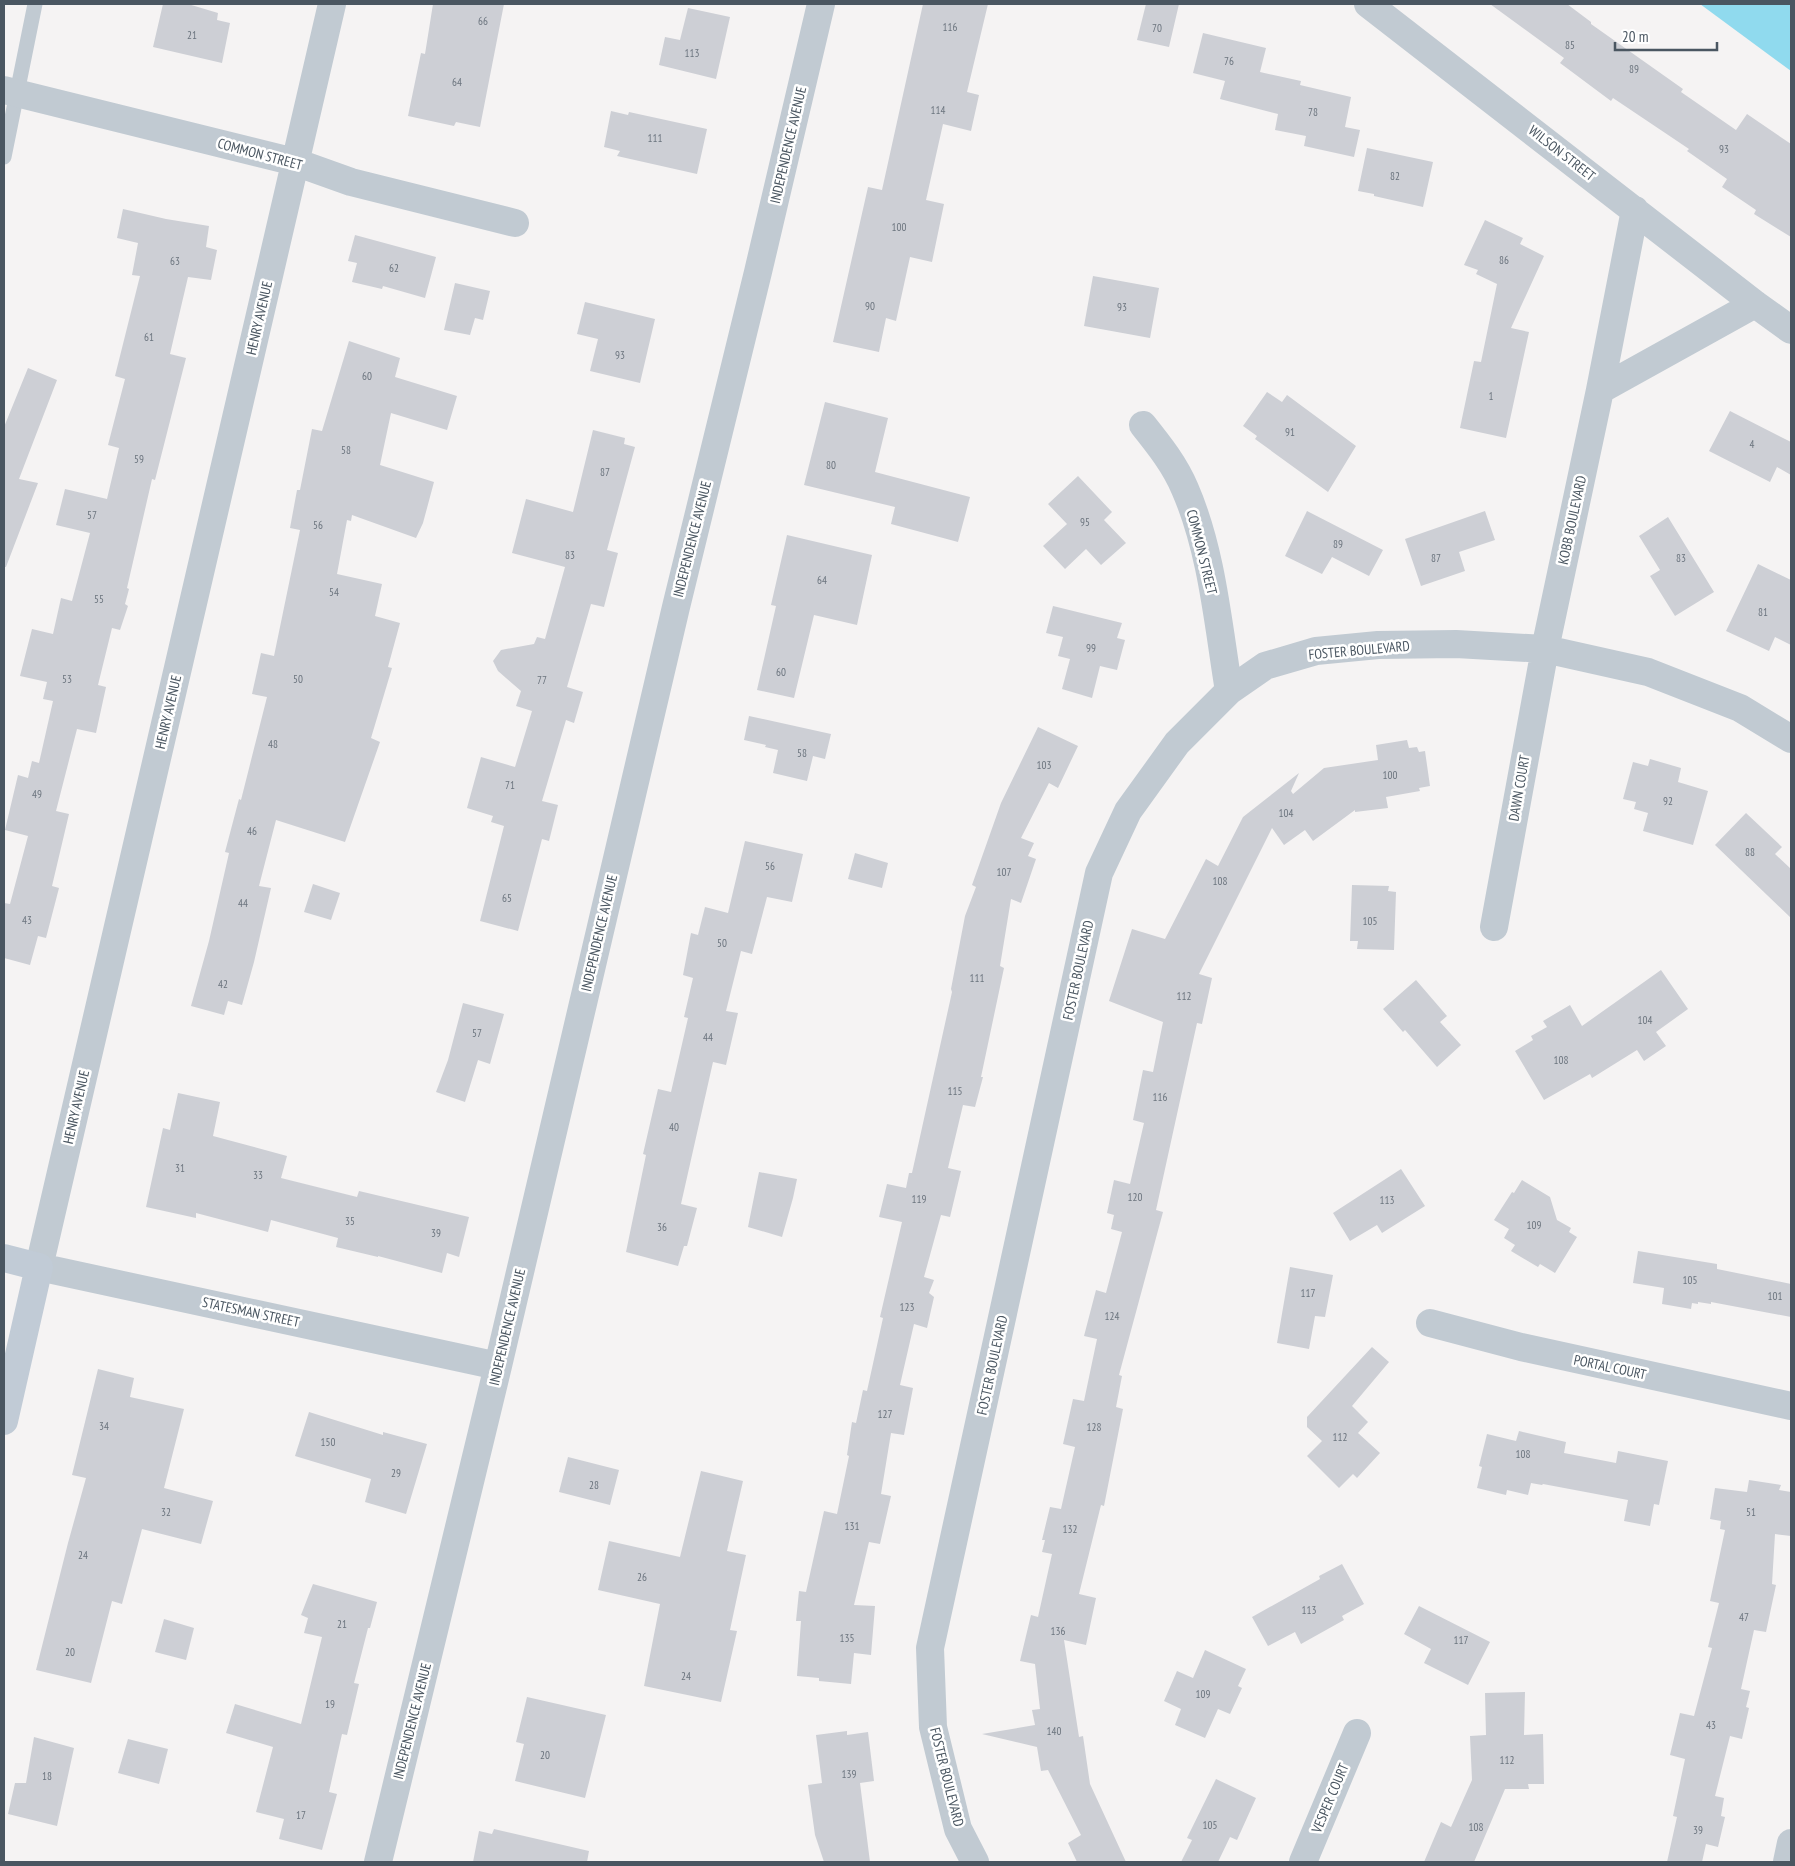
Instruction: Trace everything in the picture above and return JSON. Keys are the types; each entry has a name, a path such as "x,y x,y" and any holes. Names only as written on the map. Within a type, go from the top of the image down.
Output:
{"street":[{"name":"HENRY AVENUE","path":"4,1421 332,4"},
{"name":"INDEPENDENCE AVENUE","path":"378,1862 498,1366 676,607 821,4"},
{"name":"WILSON STREET","path":"1368,4 1754,304"},
{"name":"COMMON STREET","path":"10,91 295,162 350,182 515,223"},
{"name":"KOBB BOULEVARD","path":"1545,649 1600,390 1635,210"},
{"path":"1600,390 1754,304 1791,330"},
{"name":"COMMON STREET","path":"1142,425 1170,460 1198,523 1206,556 1229,691"},
{"name":"FOSTER BOULEVARD","path":"975,1862 958,1829 933,1727 930,1648 1099,873 1133,803 1177,743 1229,691 1265,666 1316,651 1378,645 1456,644 1545,649 1648,672 1740,708 1791,739"},
{"name":"DAWN COURT","path":"1494,927 1545,649"},
{"name":"STATESMAN STREET","path":"4,1258 498,1366"},
{"name":"PORTAL COURT","path":"1430,1323 1521,1347 1791,1406"},
{"name":"VESPER COURT","path":"1303,1862 1357,1733"},
{"path":"1787,1862 1791,1843"}],"lane":[{"path":"4,157 10,91 35,4"}],"water":[{"path":"1700,4 1791,4 1791,71"}],"building":[{"path":"163,4 188,4 218,13 217,20 230,23 222,63 153,47"},
{"path":"433,4 504,4 480,127 456,122 454,126 408,116 421,53 425,54"},
{"path":"923,4 988,4 967,92 979,95 971,131 943,124 926,200 944,204 932,262 910,257 896,321 886,318 879,352 833,342 868,187 882,190"},
{"path":"1146,4 1179,4 1169,47 1137,40"},
{"path":"1490,4 1567,4 1591,22 1591,24 1683,89 1681,92 1736,130 1747,114 1791,144 1791,237 1754,214 1756,210 1722,187 1727,179 1687,151 1689,149 1613,98 1611,101 1560,63 1564,58"},
{"path":"688,8 730,17 716,79 659,65 665,37 680,40"},
{"path":"1203,33 1266,48 1260,72 1301,81 1300,85 1351,97 1345,127 1360,130 1354,157 1304,146 1306,136 1275,130 1278,114 1220,99 1225,81 1193,73"},
{"path":"611,111 628,115 629,112 707,129 697,174 617,156 620,151 604,147"},
{"path":"1367,148 1433,162 1423,207 1358,191"},
{"path":"123,209 209,226 206,247 217,250 211,280 188,277 170,354 186,358 155,480 152,479 127,588 129,589 125,604 128,606 120,630 112,628 98,685 106,687 96,733 77,729 56,811 69,814 52,886 59,888 46,938 38,936 30,965 4,958 4,903 10,904 28,836 5,830 18,775 28,778 32,761 39,763 53,701 43,699 47,682 20,676 32,629 53,634 61,598 72,601 90,533 56,525 65,489 107,499 119,448 108,445 125,379 115,376 140,276 132,275 138,243 117,238"},
{"path":"1485,220 1523,238 1520,244 1544,256 1511,328 1529,332 1506,438 1460,428 1474,361 1481,362 1497,284 1476,274 1478,270 1464,265"},
{"path":"355,235 436,257 425,298 383,286 382,289 352,282 357,263 348,261"},
{"path":"1093,276 1159,288 1150,338 1084,326"},
{"path":"455,283 490,291 483,320 475,318 470,335 444,330"},
{"path":"585,302 655,319 640,383 590,371 598,339 577,334"},
{"path":"349,341 400,358 395,377 457,396 447,430 391,413 380,465 434,482 423,523 416,538 352,515 351,521 347,520 337,574 382,584 375,616 400,623 388,667 392,668 371,738 380,742 345,842 276,820 259,886 271,888 254,962 242,1005 228,1001 224,1015 191,1006 209,941 229,853 225,852 239,799 241,800 267,697 252,694 261,653 274,656 300,530 290,528 297,490 300,490 312,429 322,431"},
{"path":"28,368 57,380 19,479 38,483 6,567 4,567 4,427"},
{"path":"1267,392 1282,402 1287,395 1356,446 1328,492 1255,439 1257,436 1243,426"},
{"path":"825,402 888,418 875,472 970,497 958,542 891,524 895,507 804,485"},
{"path":"1730,411 1791,442 1791,475 1777,467 1770,482 1709,451"},
{"path":"593,430 625,438 624,444 635,447 607,550 618,553 604,607 591,604 567,687 583,692 574,723 566,720 542,801 558,805 549,841 542,839 518,931 480,921 504,826 491,822 493,816 467,808 481,757 515,767 532,711 516,706 521,691 498,671 493,661 501,650 534,644 537,637 545,639 565,567 512,553 526,499 573,512"},
{"path":"1078,476 1112,512 1104,520 1126,543 1101,565 1086,549 1065,569 1043,546 1067,524 1048,504"},
{"path":"1307,511 1383,550 1369,576 1332,557 1322,574 1285,556"},
{"path":"1485,511 1495,540 1459,552 1465,571 1421,586 1405,539"},
{"path":"1668,517 1714,592 1675,616 1650,576 1660,570 1639,536"},
{"path":"787,535 872,555 857,625 814,615 794,698 757,690 776,606 771,605"},
{"path":"1758,564 1791,580 1791,645 1775,637 1769,651 1726,631"},
{"path":"1053,606 1122,623 1117,638 1125,640 1117,670 1100,666 1092,698 1062,689 1070,659 1058,656 1063,637 1046,633"},
{"path":"749,716 831,734 825,759 813,756 807,781 773,773 778,750 744,740"},
{"path":"1038,727 1078,746 1058,788 1049,783 1021,838 1034,843 1028,856 1036,859 1021,903 1011,899 1000,966 1004,968 981,1077 983,1077 975,1107 963,1105 948,1168 961,1171 950,1217 941,1215 924,1277 934,1280 929,1293 934,1297 927,1328 914,1324 900,1385 913,1388 904,1435 891,1433 881,1494 891,1496 880,1544 869,1542 854,1605 875,1606 871,1655 854,1653 851,1684 819,1681 819,1678 797,1676 801,1621 796,1621 799,1591 806,1592 824,1511 837,1514 849,1456 847,1455 852,1422 856,1423 863,1390 867,1391 883,1318 880,1317 902,1222 879,1217 887,1184 906,1188 909,1173 912,1173 952,992 965,916 976,887 972,885 1001,803"},
{"path":"1407,740 1409,748 1417,747 1419,752 1425,751 1430,786 1419,788 1420,791 1386,797 1388,808 1355,812 1355,810 1313,841 1305,830 1284,845 1272,828 1199,974 1212,978 1202,1024 1197,1023 1156,1210 1163,1212 1119,1375 1122,1376 1116,1407 1123,1409 1104,1506 1101,1505 1079,1594 1096,1598 1086,1645 1064,1640 1079,1737 1083,1736 1090,1784 1126,1862 1077,1862 1068,1843 1081,1835 1048,1770 1041,1771 1037,1747 982,1734 1035,1725 1032,1710 1040,1709 1035,1664 1020,1661 1031,1615 1038,1617 1052,1554 1042,1552 1045,1540 1042,1540 1050,1507 1061,1509 1075,1447 1063,1444 1073,1399 1084,1401 1097,1339 1084,1336 1096,1290 1106,1293 1122,1232 1111,1229 1114,1215 1107,1213 1114,1180 1130,1184 1144,1123 1133,1120 1143,1070 1153,1072 1163,1022 1109,1001 1132,929 1165,939 1206,859 1218,866 1243,817 1299,773 1291,791 1293,794 1324,768 1378,760 1376,745"},
{"path":"1650,759 1681,768 1678,782 1708,791 1693,845 1643,831 1648,813 1634,809 1636,802 1623,799 1633,762 1648,766"},
{"path":"1746,813 1782,847 1775,854 1791,869 1791,918 1715,845"},
{"path":"745,841 803,854 792,902 767,897 752,954 741,951 726,1011 738,1013 726,1065 713,1062 681,1204 697,1208 687,1246 684,1246 678,1266 626,1252 646,1155 643,1154 658,1089 671,1092 688,1018 684,1017 693,978 683,975 691,933 698,935 705,907 728,913"},
{"path":"855,853 888,863 882,888 848,879"},
{"path":"313,884 340,893 331,920 304,912"},
{"path":"1352,885 1389,886 1388,891 1396,892 1394,950 1357,949 1358,941 1350,941"},
{"path":"1661,970 1688,1009 1656,1032 1666,1046 1644,1061 1637,1050 1592,1078 1590,1074 1544,1100 1515,1051 1533,1040 1531,1036 1547,1027 1543,1021 1570,1005 1582,1026"},
{"path":"1416,980 1447,1016 1440,1022 1461,1045 1437,1067 1405,1030 1403,1032 1383,1009"},
{"path":"463,1003 504,1014 490,1064 478,1060 465,1102 436,1092 448,1060"},
{"path":"178,1093 220,1102 213,1136 287,1156 281,1178 357,1197 359,1191 469,1217 459,1257 447,1253 442,1273 336,1247 338,1238 271,1220 268,1232 196,1213 196,1218 146,1207 163,1128 170,1130"},
{"path":"1401,1169 1425,1206 1382,1233 1377,1225 1350,1241 1333,1213"},
{"path":"759,1172 797,1179 782,1237 748,1227"},
{"path":"1522,1180 1550,1197 1557,1220 1571,1228 1569,1232 1577,1237 1555,1273 1540,1264 1538,1267 1511,1251 1515,1245 1504,1238 1509,1229 1494,1220"},
{"path":"1638,1251 1717,1264 1717,1269 1791,1284 1791,1317 1711,1302 1711,1304 1692,1303 1691,1309 1662,1304 1664,1288 1633,1283"},
{"path":"1290,1267 1333,1275 1325,1317 1315,1316 1309,1349 1277,1343"},
{"path":"1372,1347 1389,1362 1352,1406 1368,1422 1358,1433 1380,1453 1357,1478 1353,1474 1339,1488 1307,1456 1322,1441 1307,1427 1307,1417"},
{"path":"98,1369 134,1378 130,1397 184,1409 164,1488 213,1501 201,1544 142,1529 122,1604 112,1601 91,1683 36,1670 86,1478 72,1475"},
{"path":"309,1412 383,1435 383,1432 427,1444 406,1514 365,1502 371,1479 295,1456"},
{"path":"1519,1431 1566,1442 1564,1453 1616,1463 1618,1451 1668,1461 1659,1505 1654,1504 1650,1526 1624,1521 1628,1500 1531,1483 1528,1495 1507,1490 1506,1495 1477,1488 1482,1467 1479,1466 1487,1434 1516,1441"},
{"path":"568,1457 619,1470 610,1505 559,1492"},
{"path":"701,1471 743,1481 727,1551 746,1555 730,1630 737,1631 721,1702 644,1686 660,1604 598,1590 609,1541 680,1557"},
{"path":"1749,1480 1781,1485 1779,1490 1791,1492 1791,1536 1775,1534 1772,1584 1776,1585 1766,1632 1754,1630 1741,1689 1750,1691 1746,1707 1749,1708 1742,1739 1730,1736 1715,1796 1724,1798 1721,1816 1725,1817 1718,1847 1706,1844 1702,1862 1667,1862 1677,1817 1673,1816 1685,1759 1670,1755 1680,1713 1694,1716 1712,1648 1708,1647 1719,1603 1710,1601 1725,1530 1720,1529 1721,1521 1710,1519 1715,1488 1747,1492"},
{"path":"1342,1564 1364,1604 1342,1616 1344,1620 1301,1644 1295,1632 1268,1646 1252,1617 1320,1579 1319,1576"},
{"path":"313,1584 377,1602 370,1628 368,1628 354,1683 359,1684 347,1735 342,1734 329,1792 337,1794 322,1850 279,1839 284,1819 256,1812 273,1747 226,1733 235,1704 301,1724 322,1637 304,1633 308,1618 301,1615"},
{"path":"1419,1606 1490,1642 1468,1685 1424,1663 1431,1649 1404,1634"},
{"path":"164,1619 194,1628 186,1660 155,1652"},
{"path":"1205,1650 1246,1669 1238,1686 1242,1688 1230,1714 1218,1709 1205,1738 1175,1725 1181,1709 1164,1701 1177,1671 1193,1678"},
{"path":"1525,1692 1524,1735 1543,1734 1544,1784 1528,1784 1529,1789 1505,1789 1474,1862 1424,1862 1441,1822 1451,1827 1472,1780 1470,1736 1486,1735 1485,1693"},
{"path":"527,1697 606,1715 585,1798 515,1781 524,1744 516,1742"},
{"path":"847,1731 847,1735 868,1732 874,1781 860,1783 870,1862 824,1862 815,1835 808,1785 822,1783 816,1735"},
{"path":"34,1737 74,1748 57,1826 8,1814 15,1783 26,1783"},
{"path":"128,1739 168,1749 159,1784 118,1773"},
{"path":"1216,1779 1256,1798 1237,1840 1230,1837 1218,1862 1181,1862 1192,1840 1187,1838"},
{"path":"494,1829 589,1851 587,1862 473,1862 479,1831 492,1834"}]}
